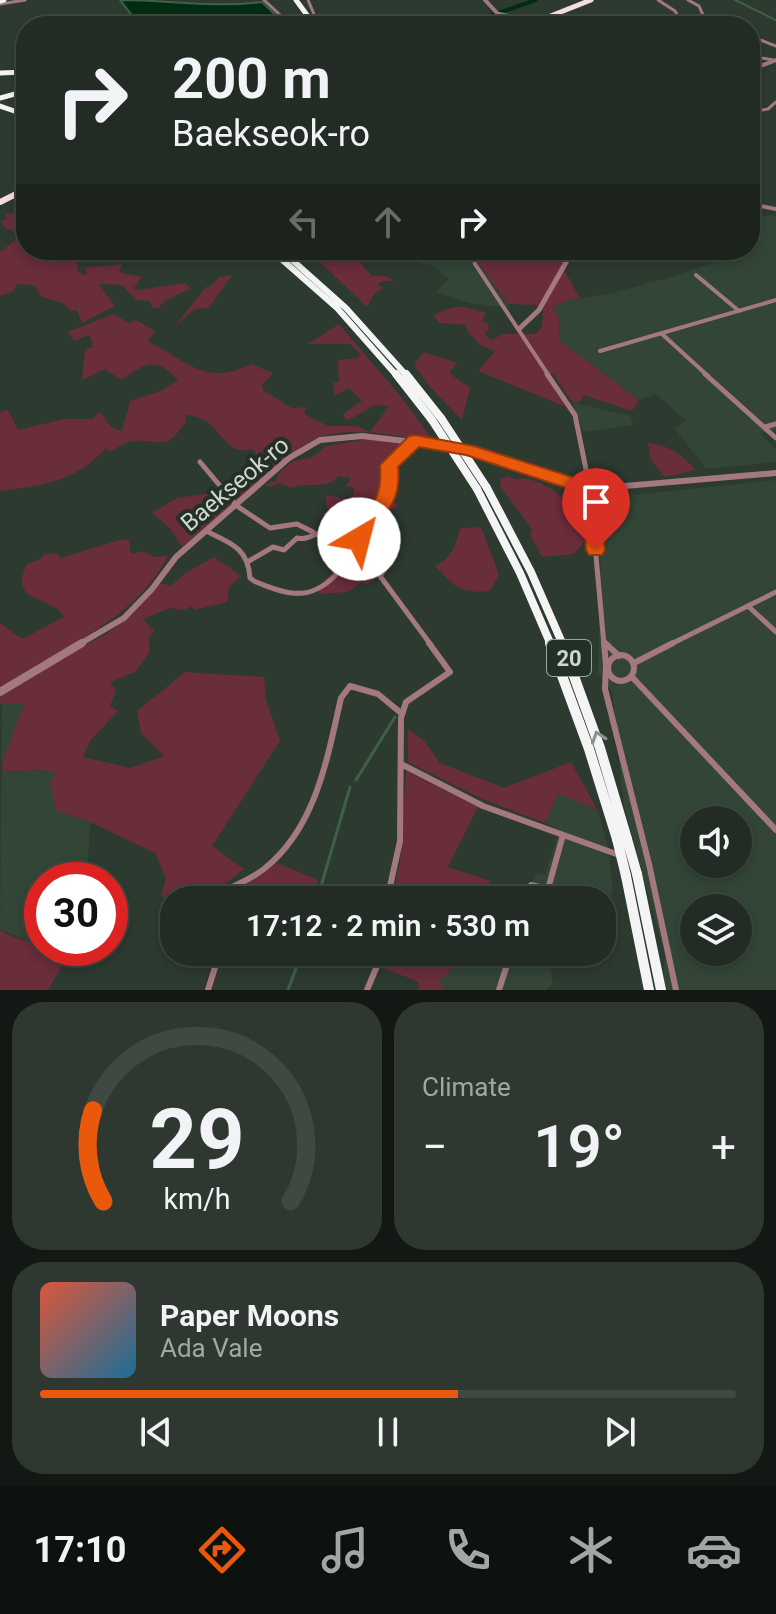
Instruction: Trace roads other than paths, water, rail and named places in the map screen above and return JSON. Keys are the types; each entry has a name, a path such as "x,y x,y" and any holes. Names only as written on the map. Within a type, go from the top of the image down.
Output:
{"highway":[{"path":"298,0 312,16"},
{"path":"548,16 585,0"},
{"path":"549,16 591,0"},
{"name":"20","path":"283,260 336,306 437,419"},
{"name":"20","path":"293,260 345,305 402,367 482,488 547,634 579,718 622,839 661,990"},
{"name":"20","path":"632,875 649,990"}],"street":[{"path":"1,1 25,0"},
{"path":"264,0 281,16"},
{"path":"485,0 498,14 508,16"},
{"path":"658,0 678,16"},
{"path":"688,0 699,6 705,16"},
{"path":"474,260 575,415 590,489 606,666 605,689 649,864 676,990"},
{"path":"519,329 539,310 567,260"},
{"path":"696,275 739,311"},
{"path":"600,351 776,300"},
{"path":"662,334 776,438"},
{"path":"764,428 776,424"},
{"name":"Baekseok-ro","path":"0,692 124,618 152,589 176,557 289,458 320,440 362,436 415,440 468,450 590,489 776,473"},
{"path":"206,531 240,547 249,561 250,578 282,593 301,594 319,590 332,580 357,549 364,526 382,508 391,485 389,465 415,440"},
{"path":"200,462 237,506 270,528 297,524 314,532"},
{"path":"249,561 273,547 284,550 297,538 305,540 314,532 328,528 391,553 392,558 380,576 450,672 406,702 402,714 400,841 390,886"},
{"path":"634,663 776,592"},
{"path":"748,606 776,632"},
{"path":"603,642 619,656 634,663"},
{"path":"606,666 609,659 619,656"},
{"path":"605,689 632,677 636,672 634,663"},
{"path":"606,666 611,675 621,680"},
{"path":"632,677 776,830"},
{"path":"231,886 264,869 284,850 314,801 341,698 350,686 389,699 402,714"},
{"path":"403,765 483,806 649,864"},
{"path":"549,886 563,835"},
{"path":"208,990 215,966"},
{"path":"367,990 377,966"},
{"path":"499,990 507,966"}],"waterway":[{"path":"490,16 536,0"},
{"path":"735,0 776,20"},
{"path":"356,780 395,717"},
{"path":"321,886 350,787"},
{"path":"288,990 297,966"}]}
